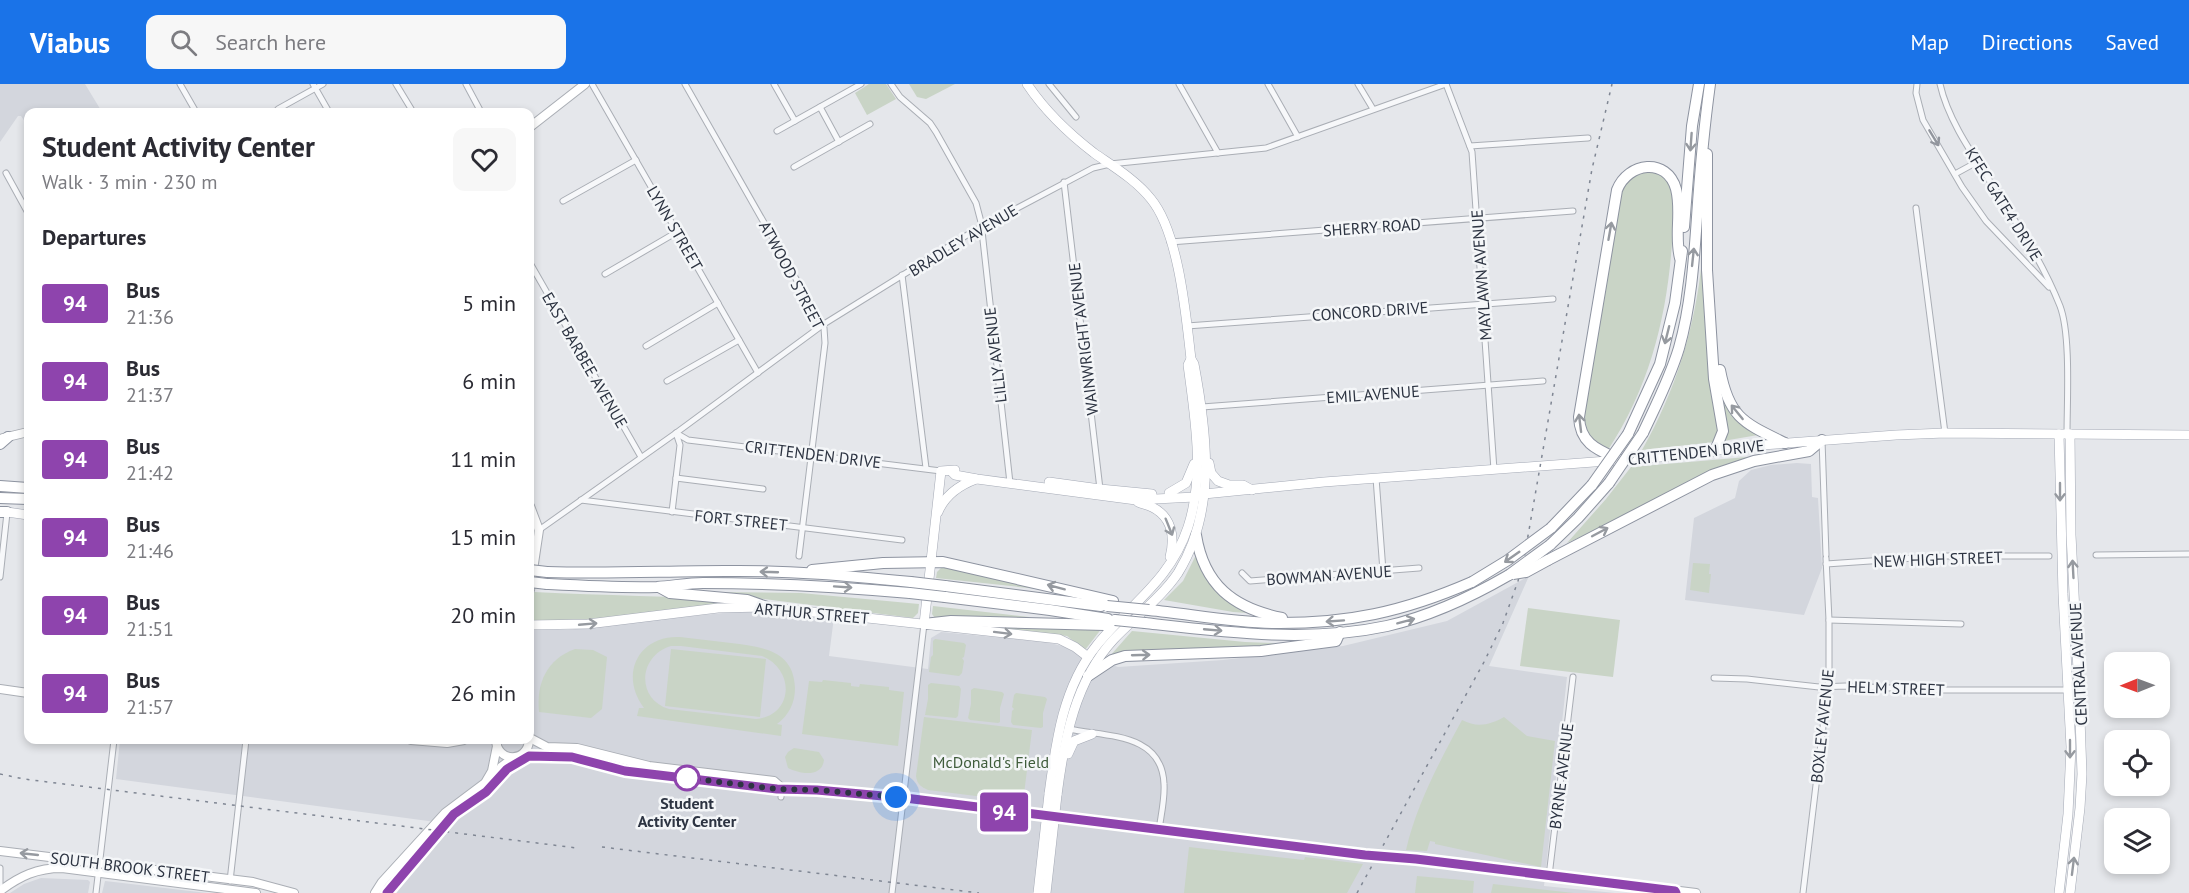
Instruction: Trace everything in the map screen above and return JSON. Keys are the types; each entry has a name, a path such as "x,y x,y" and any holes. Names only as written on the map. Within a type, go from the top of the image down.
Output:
{"highway":[{"path":"534,570 596,574 726,571 798,573 945,592 1110,604 1253,622 1309,622 1379,615 1438,597 1472,582 1508,560 1551,528 1592,485 1628,434 1660,364 1675,303 1683,246 1692,126 1699,84"},
{"path":"945,592 1050,610 1104,625 1115,620 1266,634 1312,635 1386,626 1412,619 1468,598 1509,575 1550,545 1609,483 1643,433 1663,391 1679,347 1688,306 1704,124 1710,84"},
{"path":"1704,124 1707,170 1707,270 1714,379 1723,431 1714,451"},
{"path":"1620,460 1591,446 1581,433 1579,417 1617,190 1625,176 1634,170 1647,167 1659,169 1673,182 1678,197 1677,245 1680,258"},
{"path":"1711,326 1724,390 1733,409 1748,424 1785,443"},
{"path":"1509,575 1526,572 1712,475 1754,460 1809,451 1822,440"},
{"path":"0,486 24,488"},
{"path":"0,498 24,499"},
{"path":"1196,535 1198,552 1204,568 1226,594 1260,613 1309,622"},
{"path":"798,573 833,567 943,562 1051,585 1110,604"},
{"path":"534,582 587,586 658,587 699,583 747,583 911,588"},
{"path":"658,587 670,593 747,600 767,607"},
{"path":"924,624 951,621 1092,621"},
{"path":"1085,673 1125,657 1229,653 1297,647 1336,641 1341,632"}],"main road":[{"path":"1027,84 1063,127 1129,178 1152,200 1160,213 1179,273 1191,359 1194,364 1202,407 1198,494 1187,530 1167,569 1153,587 1104,637 1088,657 1059,778"},
{"path":"1191,359 1188,365 1201,455 1210,473 1218,481 1229,485 1243,485 1252,490"},
{"name":"CRITTENDEN DRIVE","path":"942,471 956,470 1136,500 1376,478 1620,460 1822,440 1945,433 2189,435"},
{"name":"CENTRAL AVENUE","path":"2065,434 2082,774 2070,893"},
{"name":"CENTRAL AVENUE","path":"2059,893 2070,780 2069,691 2063,594 2065,434"},
{"path":"1169,493 1187,481 1201,455"},
{"path":"924,624 942,471"},
{"name":"CRITTENDEN DRIVE","path":"952,472 955,475 977,479 1009,480"},
{"path":"937,514 942,504 956,489 977,479"},
{"name":"CRITTENDEN DRIVE","path":"1100,493 1198,494"},
{"path":"1046,893 1055,750 1065,705 1085,673 1108,646 1176,576 1196,535 1203,509 1198,494"},
{"path":"1136,500 1161,513 1169,524 1173,545 1167,569"},
{"path":"4,512 24,514"},
{"name":"ARTHUR STREET","path":"534,625 588,624 718,608 767,607 1059,639 1088,657"},
{"path":"1038,893 1053,795 1072,743 1092,734"}],"street":[{"path":"180,84 194,108"},
{"path":"280,108 323,84"},
{"path":"396,84 410,108"},
{"path":"466,84 479,108"},
{"path":"534,124 585,84"},
{"name":"LYNN STREET","path":"592,84 758,373"},
{"name":"ATWOOD STREET","path":"685,84 823,326 825,343 800,556"},
{"path":"782,84 775,86 795,121"},
{"path":"777,130 861,84"},
{"name":"LILLY AVENUE","path":"891,84 900,97 930,123 976,203 981,227 1009,480"},
{"path":"1049,84 1076,117"},
{"path":"1179,84 1218,153"},
{"path":"1268,84 1298,137"},
{"path":"1358,84 1373,110"},
{"name":"BRADLEY AVENUE","path":"538,530 823,326 981,227 1064,182 1093,168 1110,164 1266,148 1446,84"},
{"name":"MAYLAWN AVENUE","path":"1446,84 1470,146 1494,470"},
{"path":"1917,84 1916,93 1923,120 1955,174 1986,221 2050,288"},
{"name":"KFEC GATE4 DRIVE","path":"1940,84 1948,107 1977,162 2039,260 2060,306 2066,360 2065,434"},
{"path":"315,87 327,108"},
{"path":"820,107 839,142"},
{"path":"794,167 870,124"},
{"path":"1470,146 1588,138"},
{"path":"563,201 636,160"},
{"path":"1955,174 1977,162"},
{"path":"6,173 24,206"},
{"name":"WAINWRIGHT AVENUE","path":"1064,182 1100,493"},
{"path":"1916,208 1945,433"},
{"name":"SHERRY ROAD","path":"1170,242 1573,211"},
{"path":"605,274 677,232"},
{"name":"EAST BARBEE AVENUE","path":"534,270 641,457"},
{"path":"903,275 926,468"},
{"name":"CONCORD DRIVE","path":"1187,326 1483,302 1553,299"},
{"path":"646,346 718,303"},
{"path":"667,381 739,340"},
{"name":"EMIL AVENUE","path":"1202,407 1543,381"},
{"path":"3,440 24,433"},
{"path":"672,512 680,445 676,433"},
{"name":"CRITTENDEN DRIVE","path":"676,433 688,440 942,471"},
{"name":"BOXLEY AVENUE","path":"1803,893 1827,687 1829,620 1822,440"},
{"path":"676,478 763,489"},
{"path":"1376,478 1383,571"},
{"name":"FORT STREET","path":"581,500 902,540"},
{"path":"0,577 4,512"},
{"path":"534,518 538,530 534,560"},
{"path":"2096,555 2189,554"},
{"name":"NEW HIGH STREET","path":"1826,559 2049,556"},
{"name":"BOWMAN AVENUE","path":"1242,573 1250,581 1419,568"},
{"path":"1829,620 1961,624"},
{"path":"892,893 924,624"},
{"name":"BYRNE AVENUE","path":"1549,876 1573,677"},
{"name":"HELM STREET","path":"1714,678 1827,687 2079,690"},
{"path":"0,689 24,692"},
{"path":"1069,729 1133,740 1146,747 1162,771 1164,785 1159,830"},
{"path":"534,741 547,747 577,748 649,766 774,781 781,793"},
{"path":"96,893 114,744"},
{"path":"229,889 246,744"},
{"path":"497,744 502,754 572,757 625,771 777,789 781,793 905,798 1047,817 1696,893"},
{"path":"375,893 382,882 446,813 485,783 492,771 497,744"},
{"path":"387,893 449,819 490,787 521,756 528,744"},
{"path":"490,787 501,767 521,756"},
{"path":"1038,893 1047,817"},
{"name":"SOUTH BROOK STREET","path":"0,851 257,882 294,893"},
{"path":"0,868 0,886"},
{"name":"SOUTH BROOK STREET","path":"0,891 22,876 44,869 62,868 256,893"}],"shaded area":[{"path":"0,84 85,84 100,108 24,108 24,120 18,116 0,142"},
{"path":"1811,464 1812,497 1818,498 1822,568 1804,615 1685,600 1694,518 1735,498 1739,481 1751,470 1771,465"},
{"path":"1529,576 1489,666 1567,677 1544,886 1615,893 381,893 443,823 116,779 120,744 534,744 534,630 567,630 743,611 775,611 834,617 829,656 928,669 931,638 941,632 1046,642 1066,647 1118,667 1223,660 1343,646 1447,621"},
{"path":"41,878 88,880 90,882 88,893 10,893 24,884"},
{"path":"105,881 114,882 207,893 102,893"}],"green space":[{"path":"869,84 886,84 896,99 867,115 855,93"},
{"path":"909,84 955,84 926,99 917,97"},
{"path":"1647,170 1665,177 1674,193 1675,211 1666,298 1654,351 1645,377 1635,402 1608,450 1597,446 1582,425 1620,191 1624,182"},
{"path":"1702,260 1720,430 1715,442 1642,450 1665,405 1682,358 1694,310"},
{"path":"1719,385 1758,435 1723,441"},
{"path":"1747,457 1747,460 1567,543 1631,467"},
{"path":"1196,555 1247,613 1164,600 1183,581"},
{"path":"1693,563 1710,564 1709,593 1690,590"},
{"path":"942,567 1047,590 936,578 937,572"},
{"path":"534,592 743,602 602,620 534,621"},
{"path":"708,592 801,593 919,604 918,613 913,618"},
{"path":"933,606 1029,617 1029,619 935,618 932,614"},
{"path":"1528,608 1620,620 1613,677 1520,666"},
{"path":"972,625 1102,628 1085,650 1067,636"},
{"path":"1132,631 1245,642 1300,644 1109,657"},
{"path":"680,637 753,646 774,652 782,658 789,665 795,688 790,708 777,724 782,725 781,736 637,716 639,708 644,708 633,683 633,671 637,659 653,643 665,638","holes":["671,646 762,656 781,671 786,692 783,701 777,710 768,716 756,719 669,709 658,704 646,687 647,668 660,651"]},
{"path":"935,639 966,645 962,658 964,661 962,673 959,676 929,672"},
{"path":"575,649 593,650 607,657 602,709 591,718 539,712 539,691 545,673 557,659"},
{"path":"671,649 766,659 760,717 665,706"},
{"path":"823,680 851,683 851,686 859,687 860,684 889,687 889,690 904,692 898,746 802,734 809,681 822,682"},
{"path":"931,683 959,686 961,689 956,718 925,715 928,685"},
{"path":"974,688 1004,694 1000,708 1000,722 968,718 971,690"},
{"path":"1016,693 1047,699 1043,713 1043,727 1013,725 1011,722 1014,709 1012,707"},
{"name":"McDonald's Field","path":"924,717 1032,730 1023,802 928,790 921,786 916,776"},
{"path":"1504,717 1527,736 1555,741 1541,867 1430,841 1427,851 1406,850 1422,800 1462,720 1473,724 1483,724"},
{"path":"794,748 819,752 824,760 819,770 810,773 788,768 785,757"},
{"path":"1189,847 1363,864 1347,893 1184,893"},
{"path":"1417,876 1474,881 1473,893 1415,893"},
{"path":"1493,884 1574,893 1491,893"}],"railway":[{"path":"1357,893 1484,662 1503,623 1518,581 1525,553 1592,169 1612,84"},
{"path":"0,774 24,779 577,848"},
{"path":"602,847 979,893"}],"bus line":[{"name":"94","path":"387,893 454,814 486,792 507,769 523,758 537,756 581,758 625,771 772,789 817,790 905,798 1365,855 1416,859 1675,891 1676,893"}],"place":[{"name":"Student Activity Center","path":"687,778"}],"route":[{"path":"687,778 777,789 896,797"}]}
